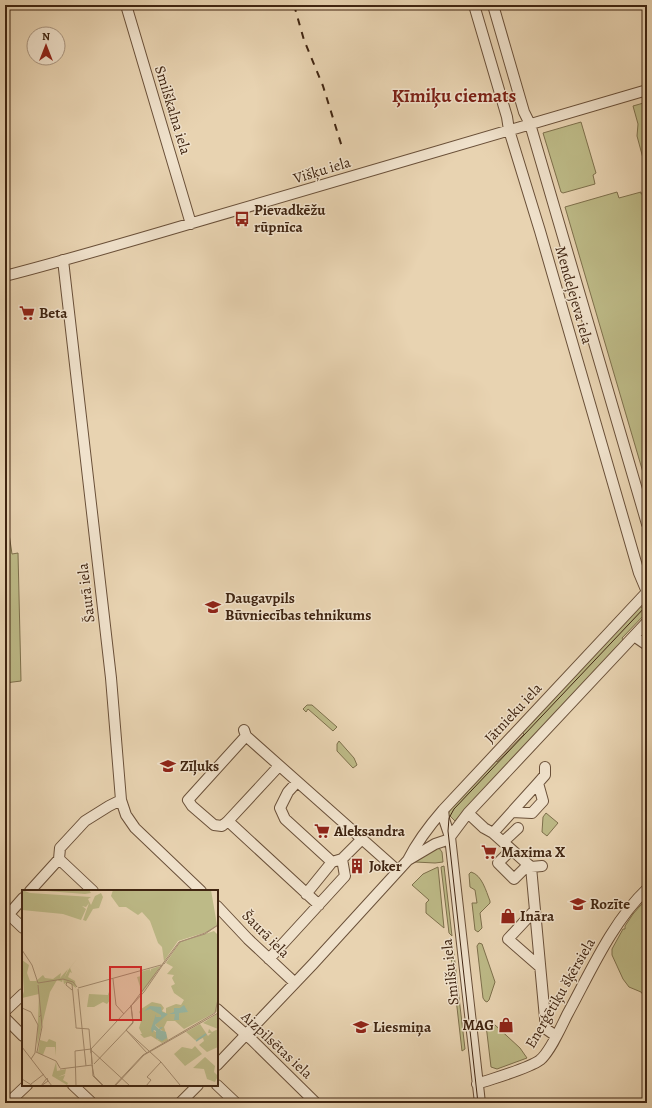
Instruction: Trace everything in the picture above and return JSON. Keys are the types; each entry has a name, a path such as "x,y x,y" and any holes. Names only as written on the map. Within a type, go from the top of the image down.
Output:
{"street":[{"name":"Smilškalna iela","path":"126,5 191,224"},
{"name":"Mendeļejeva iela","path":"474,5 507,117 509,130 540,231 639,573 647,592"},
{"name":"Mendeļejeva iela","path":"494,5 524,112 530,124 647,524"},
{"name":"Višķu iela","path":"5,276 191,224 647,90"},
{"name":"Šaurā iela","path":"63,260 111,678 121,800 126,815 135,828 200,890"},
{"name":"Jātnieku iela","path":"218,1064 408,860 426,831 443,810 647,592"},
{"path":"450,838 468,813 647,622"},
{"path":"634,636 647,645"},
{"path":"279,766 228,822 222,826 214,825 192,806 188,800 245,733 279,766 398,871"},
{"path":"488,831 512,812 538,783 545,775 545,767"},
{"path":"297,782 288,792 280,808 285,819 332,862"},
{"path":"512,812 532,813 543,801 538,783"},
{"path":"31,890 59,859 60,848 85,821 121,800"},
{"name":"Smilšu iela","path":"443,810 444,819 450,838 480,1103"},
{"path":"468,813 529,866 535,910 546,1029 556,1036"},
{"path":"228,822 318,905"},
{"path":"503,842 518,828"},
{"name":"Jātnieku iela","path":"408,860 435,844 450,838"},
{"path":"306,894 332,862 342,859 362,839"},
{"path":"511,850 498,863 514,879 529,866 542,866"},
{"path":"59,859 92,890"},
{"path":"269,958 345,876 342,859"},
{"name":"Enerģētiķu šķērsiela","path":"477,1084 529,1065 541,1059 556,1036 604,948 622,919 647,889"},
{"path":"22,899 7,912 22,927"},
{"name":"Šaurā iela","path":"218,907 248,939 295,982"},
{"path":"535,910 508,939 540,967"},
{"path":"5,1011 22,995"},
{"name":"Aizpilsētas iela","path":"218,1010 316,1103"},
{"path":"5,1018 22,1035"},
{"path":"8,1103 26,1086"},
{"path":"180,1103 197,1086"},
{"path":"218,1086 236,1103"},
{"path":"77,1087 92,1103"}],"shaded area":[{"path":"647,102 647,173 637,136 638,124 633,106"},
{"path":"581,122 596,173 593,175 595,184 563,193 561,192 543,133"},
{"path":"617,192 619,198 641,192 641,194 647,193 647,486 565,207"},
{"path":"5,520 7,520 12,554 18,553 21,681 5,683"},
{"path":"640,606 647,612 622,638 623,640 455,821 448,814 452,806 495,760 497,762 524,734 522,732"},
{"path":"307,705 312,705 337,727 333,731 308,709 306,712 303,709"},
{"path":"339,741 354,758 357,765 353,768 337,751 337,744"},
{"path":"546,813 558,823 547,836 542,832 543,817"},
{"path":"439,848 442,852 443,862 415,862 435,849"},
{"path":"444,866 452,936 449,933 441,867"},
{"path":"438,867 444,928 426,913 426,903 429,900 412,885 423,874"},
{"path":"471,872 478,876 481,880 490,901 490,903 480,913 482,928 478,932 475,930 472,903 477,903 475,890 470,887 469,874"},
{"path":"647,898 647,1000 641,992 629,987 623,979 612,955 612,949 633,914"},
{"path":"479,943 482,944 495,982 487,1002 483,998 477,946"},
{"path":"450,946 453,946 465,1049 462,1051"},
{"path":"486,1025 495,1025 520,1048 527,1058 497,1069 491,1067"}],"tram line":[{"path":"478,1103 448,831 449,818 454,809 647,605"}],"railway":[{"path":"294,5 304,40 323,86 342,147"}],"place":[{"name":"Pievadkēžu rūpnīca","path":"242,219"},
{"name":"Beta","path":"27,313"},
{"name":"Daugavpils Būvniecības tehnikums","path":"213,607"},
{"name":"Zīļuks","path":"168,766"},
{"name":"Aleksandra","path":"322,831"},
{"name":"Maxima X","path":"489,852"},
{"name":"Joker","path":"357,866"},
{"name":"Rozīte","path":"578,904"},
{"name":"Ināra","path":"508,916"},
{"name":"MAG","path":"506,1025"},
{"name":"Liesmiņa","path":"361,1027"}],"district":[{"name":"Ķīmiķu ciemats","path":"454,96"}]}
